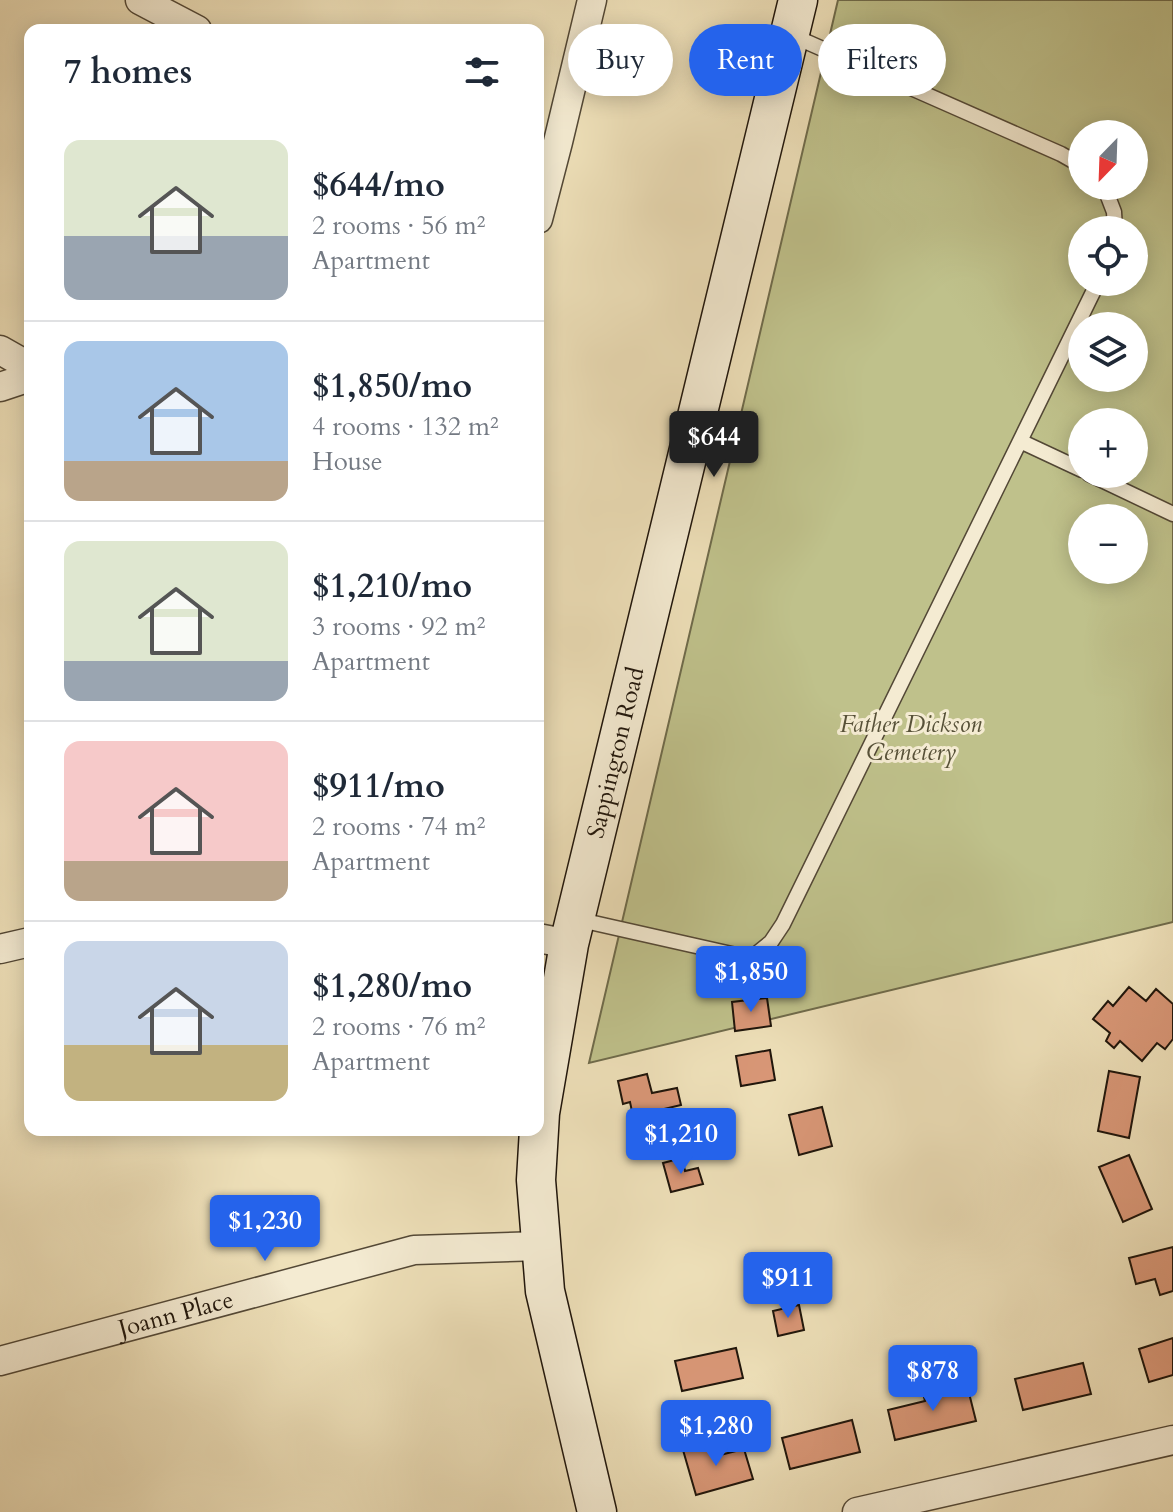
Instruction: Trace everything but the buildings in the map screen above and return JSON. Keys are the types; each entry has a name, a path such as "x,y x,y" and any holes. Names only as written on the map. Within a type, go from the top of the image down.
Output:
{"main road":[{"name":"Sappington Road","path":"544,1079 561,933 794,17"},
{"name":"Sappington Road","path":"539,1136 536,1180 545,1291 597,1512"}],"street":[{"path":"544,172 548,141 592,0"},
{"path":"153,3 187,24"},
{"path":"0,350 24,364"},
{"path":"0,387 24,379"},
{"path":"0,949 24,943"},
{"name":"Joann Place","path":"0,1361 414,1250 541,1246"},
{"path":"857,1512 1173,1440"}],"lane":[{"path":"794,17 1068,158"},
{"path":"561,933 736,955 755,955 771,942 783,924 1091,296"},
{"path":"1020,441 1068,463"},
{"path":"1118,488 1173,514"}],"green space":[{"name":"Father Dickson Cemetery","path":"838,0 1173,0 1173,922 589,1063 818,85 818,96 946,96 946,24 832,24"}]}
